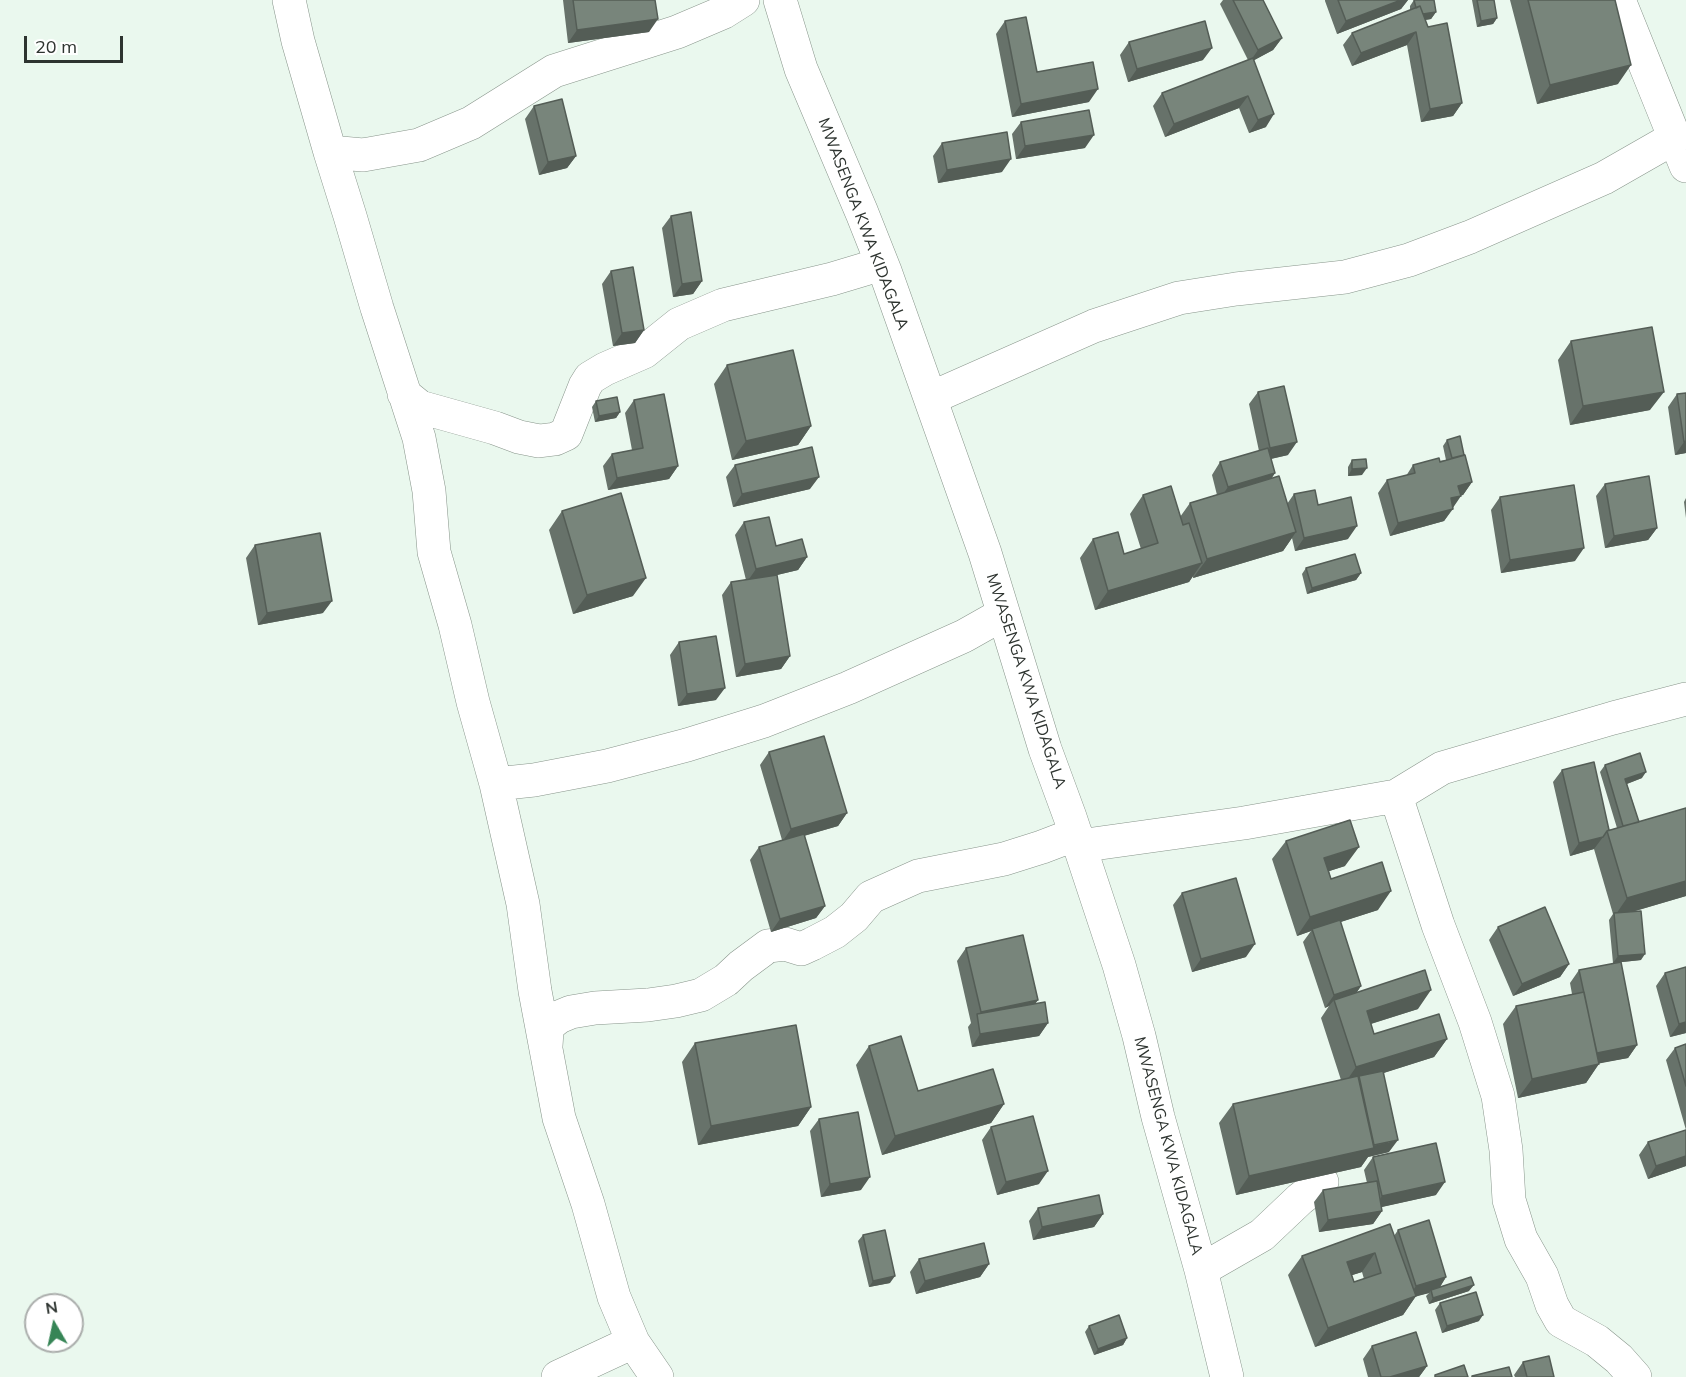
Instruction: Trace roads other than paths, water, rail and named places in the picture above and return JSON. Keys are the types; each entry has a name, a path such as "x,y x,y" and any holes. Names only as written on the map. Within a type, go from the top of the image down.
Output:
{"street":[{"path":"289,0 298,41 330,152 419,438 429,491 434,552 496,784 523,904 535,991 559,1118 588,1204 614,1297 633,1342 657,1377"},
{"path":"330,152 363,155 419,145 471,123 555,71 677,32 724,12 743,0"},
{"name":"MWASENGA KWA KIDAGALA","path":"780,0 801,69 862,213 931,398 985,553 1045,749 1119,965 1142,1047 1158,1117 1201,1270 1227,1377"},
{"path":"931,398 1094,326 1179,298 1345,277 1410,260 1470,237 1604,178 1680,152 1619,0"},
{"path":"404,394 420,407 519,437 539,441 555,439 566,434 590,378 644,352 679,324 723,305 820,282 882,264"},
{"path":"496,784 534,780 607,766 687,745 764,721 848,688 964,636 1003,614"},
{"path":"546,1046 550,1024 559,1017 571,1012 595,1008 648,1005 701,995 726,980 768,946 785,944 801,949 812,944 835,932 854,918 871,897 918,876 1004,859 1042,847 1077,840 1244,823 1396,796 1442,768 1686,699"},
{"path":"1396,796 1438,925 1475,1022 1498,1096 1506,1150 1509,1200 1521,1239 1542,1276 1552,1305 1561,1321 1597,1341 1635,1377"},
{"path":"1201,1270 1262,1235 1300,1199 1322,1182"},
{"path":"558,1377 633,1342"}]}
